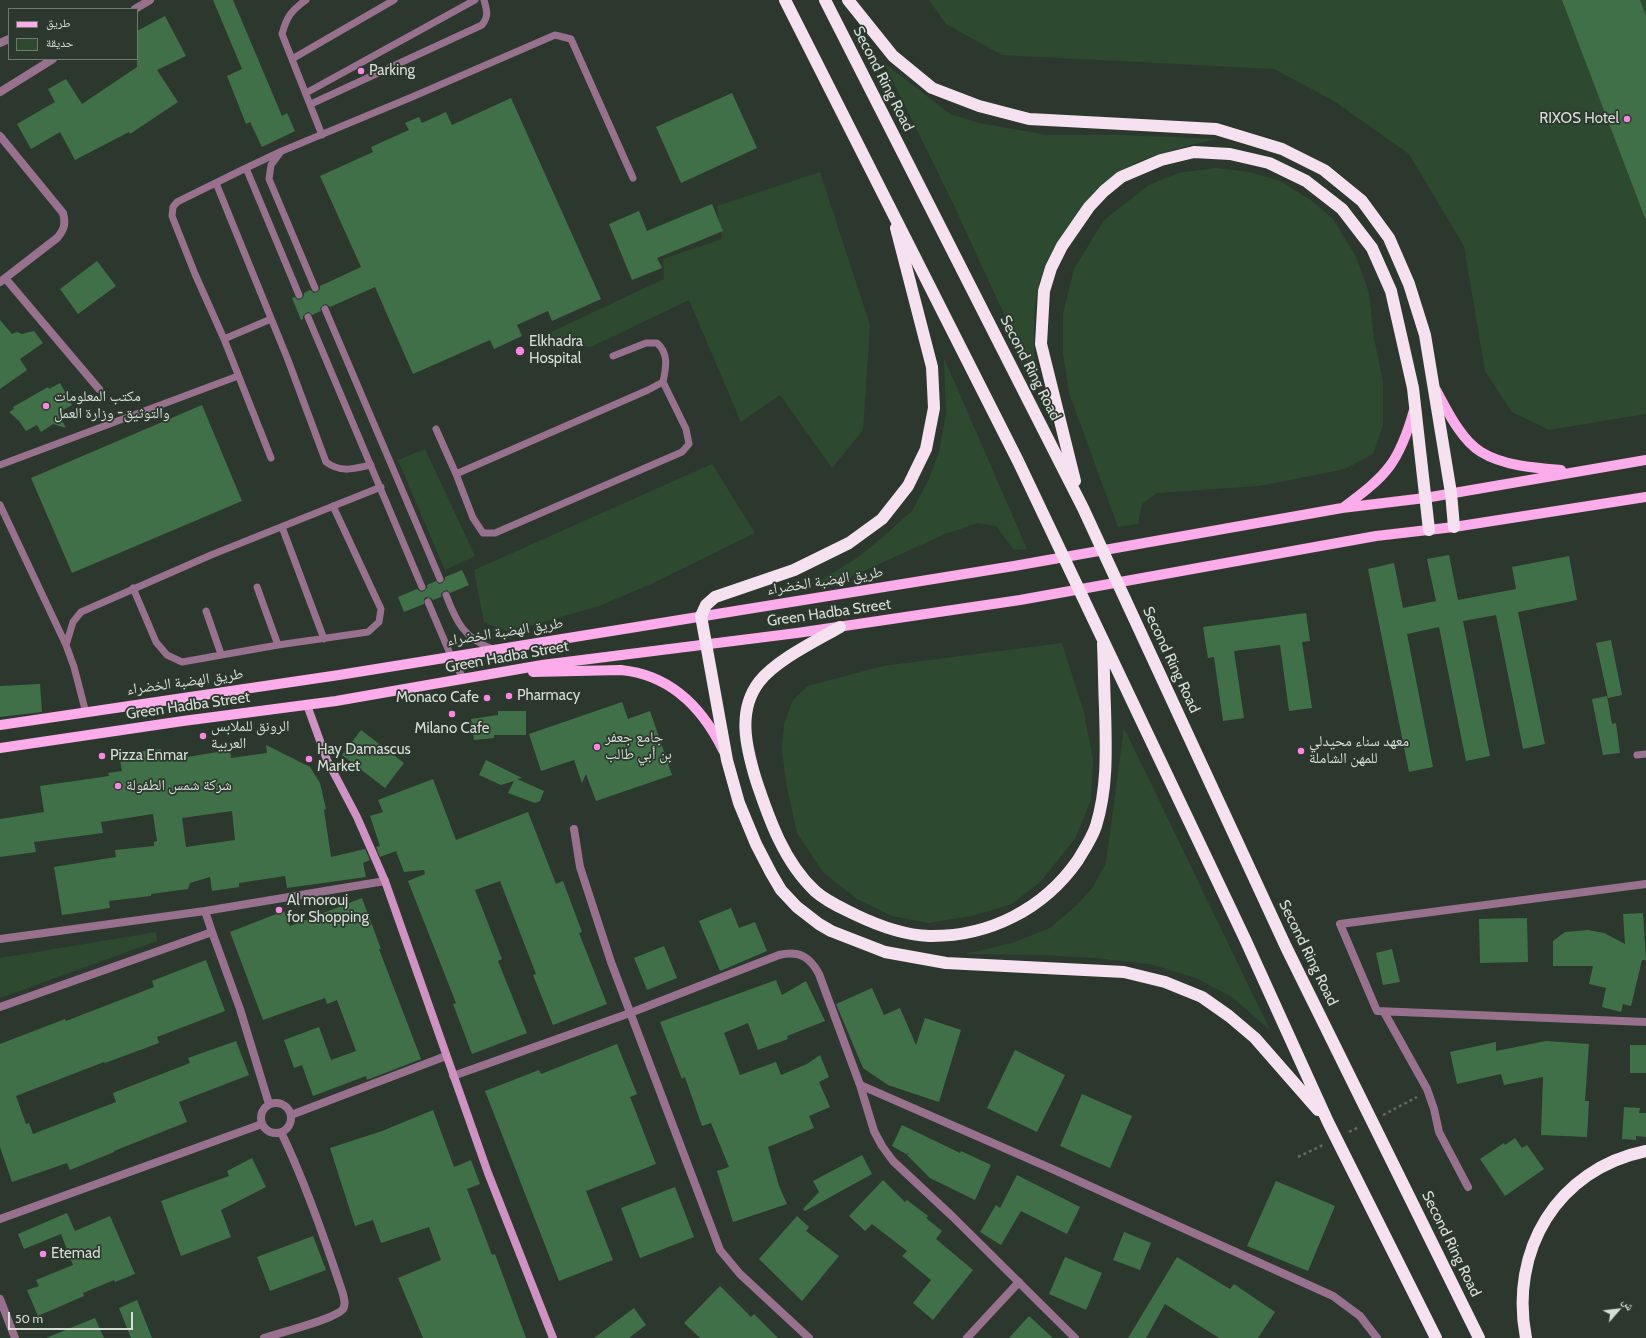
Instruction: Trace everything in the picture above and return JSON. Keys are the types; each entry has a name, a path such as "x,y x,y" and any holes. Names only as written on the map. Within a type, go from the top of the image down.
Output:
{"highway":[{"path":"785,0 1018,460 1245,939 1328,1122 1436,1338"},
{"name":"Second Ring Road","path":"825,0 1083,508 1286,947 1479,1338"},
{"path":"848,0 893,56 932,88 979,106 1029,119 1216,129 1282,149 1324,170 1362,201 1389,238 1409,284 1424,334 1451,493 1454,527"},
{"path":"1083,508 1041,344 1044,291 1051,268 1062,246 1089,207 1104,191 1121,177 1161,160 1194,152 1230,154 1270,163 1306,181 1342,209 1372,248 1391,291 1413,388 1429,530"},
{"path":"890,206 932,367 934,408 926,449 908,486 882,519 849,544 794,570 715,597 706,605 701,616 727,760 740,803 756,844 771,873 788,898 797,907 819,924 855,941 885,952 946,963 1124,972 1164,982 1202,997 1229,1016 1250,1034 1288,1074 1328,1122"},
{"path":"840,627 781,662 760,680 747,706 744,728 752,768 767,814 785,851 794,866 815,891 834,904 881,926 904,933 928,936 948,935 977,930 997,924 1020,914 1042,900 1057,886 1068,874 1083,852 1095,828 1103,800 1106,765 1103,639"},
{"path":"1526,1338 1523,1321 1523,1291 1527,1262 1544,1222 1567,1192 1580,1180 1606,1165 1646,1151"}],"main road":[{"path":"1434,386 1452,421 1466,438 1480,452 1506,463 1538,468 1575,471 1646,460"},
{"path":"1342,508 1381,477 1391,466 1407,436 1415,406"},
{"name":"طريق الهضبة الخضراء","path":"0,725 339,675 1014,566 1342,508 1425,498 1575,471"},
{"name":"Green Hadba Street","path":"0,748 183,721 307,705 464,680 542,665 840,627 1020,600 1376,536 1454,527 1646,498"},
{"path":"507,672 621,670 631,671 659,682 679,693 698,711 714,734 727,760"}],"street":[{"path":"137,8 150,0"},
{"path":"0,92 51,60"},
{"path":"0,136 63,213 65,221 63,230 57,238 3,280 99,389"},
{"path":"307,705 327,760 356,816 385,881 488,1173 553,1338"},
{"path":"574,829 580,867 611,962 720,1250 740,1274 809,1338"},
{"path":"0,939 205,911 385,881"},
{"path":"1646,884 1340,924 1377,1011 1646,1022"},
{"path":"205,911 240,1009 269,1104"},
{"path":"0,1007 212,932"},
{"path":"453,1076 630,1013 779,955 786,953 798,954 813,963 819,974 860,1085 874,1131 882,1146 893,1160 1075,1338"},
{"path":"1384,1012 1427,1089 1434,1109 1439,1132 1468,1187"},
{"path":"291,1115 446,1056"},
{"path":"860,1085 1043,1165 1333,1296 1360,1316 1377,1338"},
{"path":"281,1103 286,1106 291,1115 291,1122 288,1127 281,1132 274,1133 269,1131 262,1124 261,1113 263,1108 269,1104 281,1103"},
{"path":"0,1219 262,1124"},
{"path":"264,1338 331,1317 342,1311 344,1306 343,1294 309,1197 281,1132"},
{"path":"967,1338 1019,1282"},
{"path":"0,1299 15,1338"}],"lane":[{"path":"306,0 293,10 286,20 282,34 322,134"},
{"path":"292,59 394,0"},
{"path":"306,93 475,0"},
{"path":"311,104 482,25 486,20 488,13 484,0"},
{"path":"271,458 224,339 172,216 173,207 177,202 282,151 555,35 571,39 634,178"},
{"path":"282,151 271,165 269,179 315,288"},
{"path":"246,168 299,295"},
{"path":"216,183 271,318 326,462 334,468 346,470 371,465"},
{"path":"325,309 440,579"},
{"path":"308,317 422,587"},
{"path":"224,339 271,318"},
{"path":"436,429 477,523 483,533 495,533 682,452 689,444 686,429 663,382 666,366 663,349 657,343 646,343 613,356"},
{"path":"0,465 238,376"},
{"path":"456,474 663,382"},
{"path":"66,645 73,622 81,612 133,588 381,487"},
{"path":"0,505 66,645 74,667 86,713"},
{"path":"133,588 156,642 167,655 182,662 221,654 368,632 379,622 381,609 333,506"},
{"path":"282,527 324,639"},
{"path":"257,587 278,645"},
{"path":"446,595 453,612 468,636 479,644 493,649"},
{"path":"428,602 451,656 464,680"},
{"path":"206,611 221,654"},
{"path":"1637,755 1646,754"}],"path":[{"path":"1377,1118 1412,1100"},
{"path":"1348,1132 1363,1125"},
{"path":"1298,1157 1327,1143"}],"green space":[{"path":"929,0 1646,0 1646,414 1549,430 1512,412 1485,371 1464,246 1409,154 1334,101 1274,69 1002,55 946,24"},
{"path":"884,63 950,114 979,123 1047,135 1120,135 1217,139 1170,151 1139,162 1111,177 1098,188 1087,201 1056,246 1041,276 1034,320 1035,381 950,197"},
{"path":"1215,168 1250,172 1280,181 1312,201 1333,219 1356,257 1369,293 1374,338 1383,381 1383,426 1373,454 1345,469 1259,486 1157,493 1142,504 1138,524 1118,527 1069,393 1063,353 1063,314 1074,269 1104,220 1149,185 1178,173"},
{"path":"820,172 870,325 863,430 832,468 780,395 741,422 689,300 591,347 534,340 664,279 663,259 722,239 717,206"},
{"path":"944,358 1027,549 1014,550 996,526 978,523 945,534 844,580 814,584 857,558 912,511 929,479 939,452 946,414"},
{"path":"425,449 475,556 445,570 398,460"},
{"path":"712,464 755,533 651,584 599,606 509,632 484,622 474,570"},
{"path":"1062,643 1084,713 1093,760 1091,800 1075,839 1040,882 1012,904 972,916 928,923 892,916 857,899 823,872 797,833 786,783 782,749 784,724 793,700 808,686 883,666"},
{"path":"1124,728 1270,1030 1232,997 1196,978 1150,964 1095,958 1043,955 965,954 1012,943 1050,928 1077,905 1093,887 1106,863"},
{"path":"156,932 157,941 0,998 0,958"}],"building":[{"path":"213,0 233,0 282,116 287,113 295,131 262,147 250,122 246,124 227,76 242,69"},
{"name":"RIXOS Hotel","path":"1562,0 1640,0 1646,16 1646,218 1645,218"},
{"path":"165,16 186,56 157,70 178,102 130,134 129,132 75,160 60,132 31,149 17,124 55,102 48,89 66,79 82,104 137,67 138,30"},
{"path":"732,93 757,148 681,183 656,127"},
{"path":"511,98 601,299 552,321 548,311 517,325 522,336 494,349 490,340 413,374 375,287 330,307 326,304 323,305 320,308 321,311 312,315 309,312 306,313 301,320 292,298 295,297 298,300 301,299 304,296 304,293 310,290 314,293 317,292 320,289 320,286 361,267 320,176 373,152 371,147 409,130 405,123 419,117 422,123 446,112 452,125"},
{"path":"712,204 723,231 657,258 662,268 632,280 609,224 639,211 647,231"},
{"path":"97,261 116,286 78,314 60,289"},
{"path":"0,320 12,334 17,332 22,334 34,331 43,343 20,359 27,370 0,389"},
{"path":"60,383 72,405 58,413 66,428 53,424 41,432 37,425 26,431 19,421 9,412 14,409 13,407 48,387 49,389"},
{"path":"202,405 242,501 72,573 31,478"},
{"path":"1449,555 1458,600 1516,589 1512,567 1569,556 1577,600 1518,612 1545,744 1523,749 1496,615 1463,621 1490,756 1466,761 1439,627 1407,634 1433,767 1409,772 1368,569 1394,563 1403,608 1436,601 1427,559"},
{"path":"462,570 469,585 450,593 447,590 444,591 441,594 441,597 433,600 426,597 424,599 424,604 404,612 398,597 417,589 421,592 424,591 427,588 427,585 436,581 439,584 442,583 445,580 445,577"},
{"path":"1306,613 1310,641 1302,642 1312,708 1289,711 1280,645 1234,651 1244,718 1223,721 1214,657 1208,658 1203,627"},
{"path":"1611,640 1622,695 1608,698 1596,643"},
{"path":"40,684 42,712 0,717 0,686"},
{"path":"1607,696 1612,724 1616,723 1620,753 1603,755 1592,699"},
{"name":"جامع جعفر بن أبي طالب","path":"622,702 628,719 650,711 672,775 596,801 586,774 582,783 574,760 541,771 529,734"},
{"path":"498,711 526,711 526,735 494,735 494,738 474,740 471,719 498,715"},
{"path":"361,730 404,763 385,788 342,755"},
{"path":"266,745 310,767 320,783 326,809 324,810 331,857 365,849 370,860 363,863 366,877 287,888 285,876 239,883 239,887 212,891 210,877 190,883 188,889 151,894 151,896 109,901 110,908 62,915 54,867 116,857 115,850 154,846 154,842 157,841 153,814 101,822 103,833 34,842 36,852 0,857 0,819 44,812 40,786 109,776 108,773 122,771 119,755 161,749 162,761 230,750 231,758 267,753","holes":["232,811 235,840 186,847 182,818"]},
{"path":"486,760 522,778 517,779 544,791 540,801 535,803 508,793 514,781 501,785 479,775"},
{"path":"433,779 456,840 528,812 556,884 563,881 582,932 579,933 607,1004 553,1025 533,975 536,974 500,881 475,890 502,959 498,961 527,1033 472,1054 453,1004 456,1003 408,881 425,874 424,870 404,872 396,851 380,857 376,847 380,846 370,816 383,812 378,800"},
{"path":"362,898 381,949 379,949 421,1059 367,1080 366,1076 313,1096 302,1065 294,1068 284,1040 319,1027 331,1060 356,1051 337,1000 327,1004 325,998 263,1020 230,932 284,911 290,926"},
{"path":"731,908 739,928 755,922 767,951 720,971 699,921"},
{"path":"1643,913 1646,960 1642,960 1631,1006 1623,1004 1621,1012 1602,1007 1606,988 1589,984 1593,966 1553,966 1553,941 1565,932 1588,930 1604,933 1625,944 1623,914"},
{"path":"1527,918 1528,962 1480,963 1479,919"},
{"path":"664,946 677,978 647,990 634,958"},
{"path":"1392,949 1400,982 1383,985 1376,953"},
{"path":"206,960 225,1011 157,1037 159,1043 105,1063 104,1062 16,1096 26,1124 29,1123 33,1134 116,1102 113,1093 190,1063 188,1058 236,1041 249,1075 179,1102 187,1122 70,1170 67,1163 12,1182 0,1147 0,1044 65,1019 66,1021 154,987 152,981"},
{"path":"776,980 782,995 806,981 825,1021 787,1036 788,1039 758,1050 748,1023 724,1033 740,1075 776,1062 781,1075 807,1064 820,1055 829,1077 819,1082 830,1107 809,1116 814,1128 768,1147 779,1186 787,1204 733,1222 717,1171 729,1167 711,1123 702,1126 685,1077 682,1079 660,1022"},
{"path":"872,988 884,1015 900,1008 916,1045 925,1018 961,1030 939,1102 888,1085 863,1068 836,1004"},
{"path":"1546,1041 1589,1044 1585,1101 1589,1101 1587,1137 1541,1135 1543,1077 1504,1085 1501,1074 1457,1084 1450,1052 1496,1042 1496,1051"},
{"path":"617,1044 637,1094 630,1097 656,1164 586,1191 613,1260 559,1281 485,1091 539,1070 541,1074"},
{"path":"1630,1045 1646,1045 1646,1073 1630,1073"},
{"path":"1015,1050 1065,1075 1037,1132 987,1108"},
{"path":"1082,1094 1132,1116 1110,1168 1060,1146"},
{"path":"1624,1107 1640,1108 1639,1113 1646,1113 1646,1137 1636,1136 1636,1140 1622,1139"},
{"path":"433,1110 454,1167 471,1160 480,1184 467,1189 492,1255 495,1254 526,1338 423,1338 398,1278 441,1260 429,1227 381,1243 373,1220 355,1226 330,1148 382,1131"},
{"path":"902,1125 960,1153 961,1151 991,1165 975,1200 930,1178 907,1155 909,1153 906,1154 892,1146"},
{"path":"1515,1138 1522,1148 1527,1145 1544,1169 1505,1196 1480,1159 1504,1143 1505,1145"},
{"path":"862,1155 872,1174 805,1211 803,1209 819,1192 813,1181"},
{"path":"252,1158 266,1187 221,1210 231,1237 181,1256 161,1201 229,1176 227,1171"},
{"path":"1017,1175 1080,1207 1067,1234 1021,1211 1001,1245 980,1232 996,1205 1000,1208"},
{"path":"883,1180 905,1202 907,1200 928,1216 926,1218 942,1231 936,1239 973,1270 933,1320 913,1303 931,1280 902,1256 907,1251 872,1224 865,1231 849,1216"},
{"path":"1276,1181 1335,1206 1308,1271 1247,1246"},
{"path":"675,1187 694,1237 640,1258 621,1208"},
{"path":"67,1213 75,1231 110,1216 135,1274 115,1282 114,1280 83,1293 84,1296 38,1316 27,1290 39,1286 36,1280 73,1265 61,1234 24,1249 18,1234"},
{"path":"797,1216 809,1227 806,1231 839,1256 802,1301 759,1259"},
{"path":"1124,1232 1151,1243 1140,1270 1113,1260"},
{"path":"313,1236 326,1270 270,1291 257,1257"},
{"path":"1065,1257 1102,1273 1086,1310 1049,1294"},
{"path":"1177,1257 1230,1289 1234,1284 1275,1312 1258,1338 1219,1338 1165,1304 1146,1338 1128,1338"},
{"path":"720,1286 751,1317 754,1314 778,1338 700,1338 684,1323"},
{"path":"137,1300 152,1338 131,1338 119,1308"},
{"path":"634,1308 646,1325 629,1338 594,1338"},
{"path":"1029,1316 1053,1338 1009,1338"},
{"path":"95,1318 104,1338 46,1338"}],"place":[{"name":"Parking","path":"361,71"},
{"name":"RIXOS Hotel","path":"1627,119"},
{"name":"Elkhadra Hospital","path":"520,351"},
{"name":"مكتب المعلومات والتوثيق- وزارة العمل","path":"46,406"},
{"name":"Pharmacy","path":"509,696"},
{"name":"Monaco Cafe","path":"487,698"},
{"name":"Milano Cafe","path":"452,714"},
{"name":"الرونق للملابس العربية","path":"203,736"},
{"name":"جامع جعفر بن أبي طالب","path":"597,747"},
{"name":"معهد سناء محيدلي للمهن الشاملة","path":"1301,751"},
{"name":"Pizza Enmar","path":"102,756"},
{"name":"Hay Damascus Market","path":"309,759"},
{"name":"شركة شمس الطفولة","path":"118,786"},
{"name":"Al morouj for Shopping","path":"279,910"},
{"name":"Etemad","path":"43,1254"}]}
